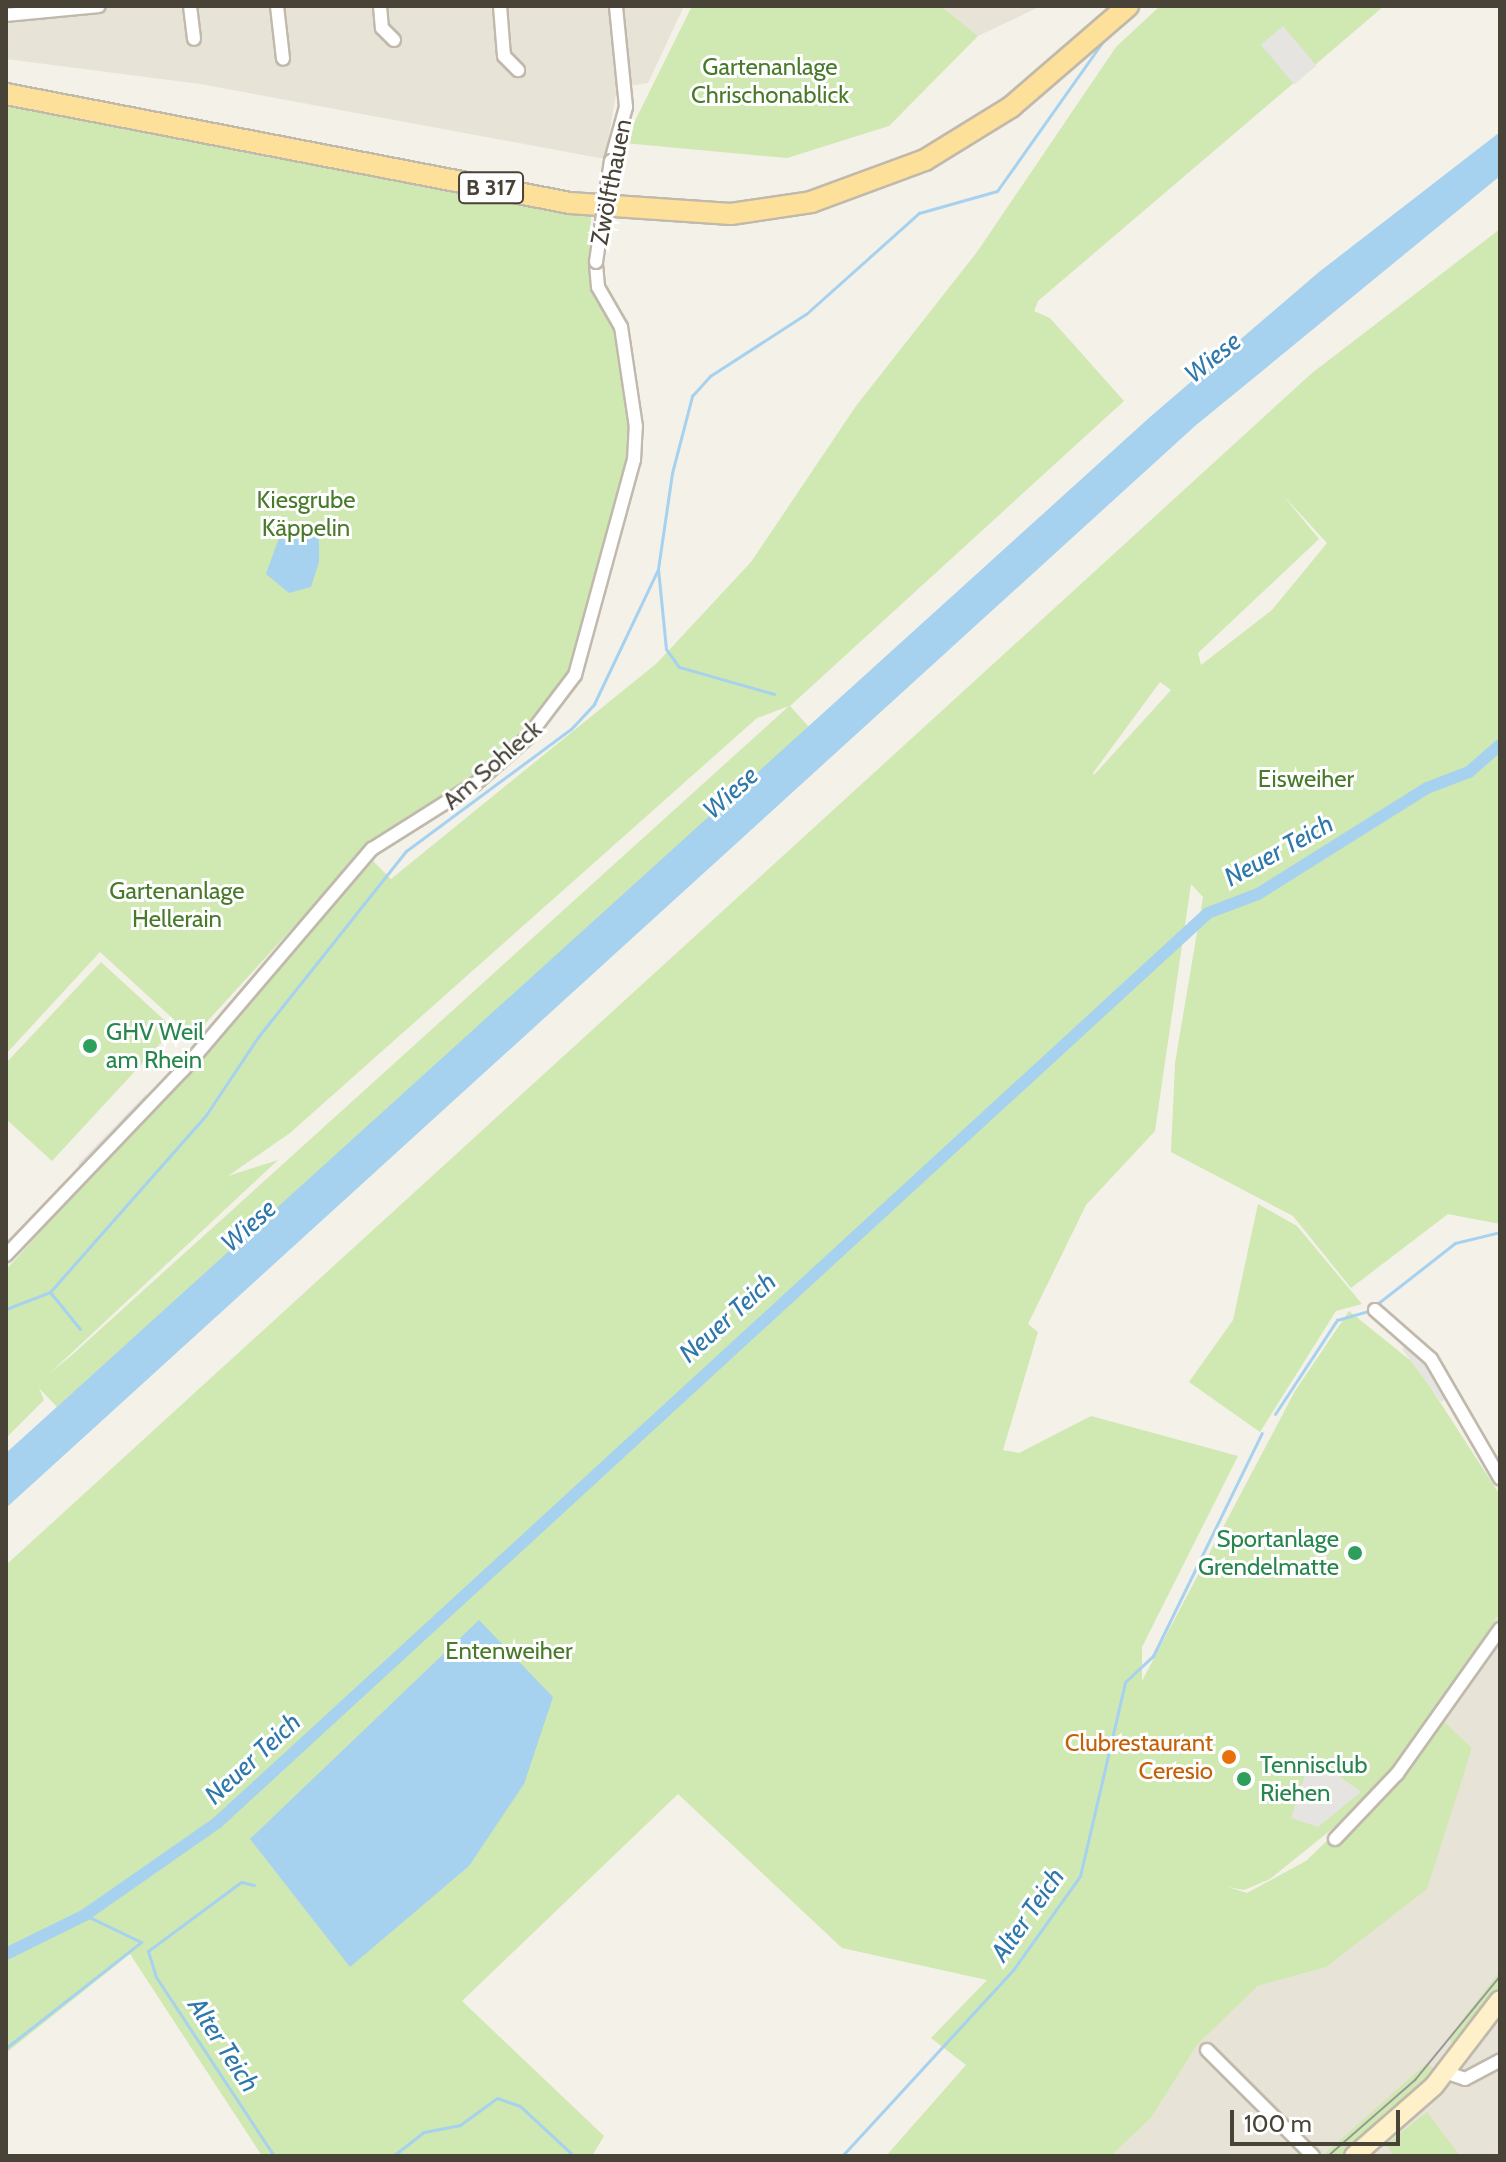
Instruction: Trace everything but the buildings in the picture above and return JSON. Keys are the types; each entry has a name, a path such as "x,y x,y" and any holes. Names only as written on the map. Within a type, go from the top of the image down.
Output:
{"main road":[{"name":"B 317","path":"6,94 651,213 731,214 811,202 888,177 977,130 1117,16"},
{"path":"1354,2156 1445,2072 1500,2000"}],"street":[{"path":"12,11 99,6"},
{"path":"190,6 194,39"},
{"path":"277,6 283,59"},
{"path":"380,6 382,28 394,40"},
{"path":"500,6 504,56 518,70"},
{"name":"Zwölfthauen","path":"596,262 611,161 626,107 616,6"},
{"name":"Am Sohleck","path":"6,1255 183,1070 372,849 475,784 527,738 575,675 636,427 621,327 598,287 596,262"},
{"path":"1375,1310 1431,1359 1500,1478"},
{"path":"1335,1839 1397,1774 1500,1629"},
{"path":"1207,2050 1313,2156"},
{"path":"1445,2072 1465,2079 1500,2060"}],"shaded area":[{"path":"6,6 684,6 648,83 617,88 605,159 200,84 6,59"},
{"path":"941,6 1041,6 978,36"},
{"path":"1283,26 1316,66 1294,84 1261,45"},
{"path":"146,1094 154,1101 85,1176 78,1164"},
{"path":"1407,1344 1423,1357 1447,1399 1441,1402 1402,1349"},
{"path":"1500,1612 1500,2156 1111,2156 1151,2118 1197,2045 1258,1986 1326,1967 1462,1771 1472,1748 1436,1715"},
{"path":"1311,1756 1361,1792 1318,1827 1291,1818"}],"green space":[{"name":"Gartenanlage Chrischonablick","path":"692,6 941,6 978,36 889,126 787,158 624,143"},
{"path":"1160,6 1384,6 1038,301 1034,311 1050,318 1124,401 790,706 810,728 57,1407 39,1388 44,1400 6,1438 6,1270 373,861 391,879 657,663 751,562 856,406 977,252 1116,47","holes":["789,706 50,1373 278,1160 228,1176 290,1133 757,718"]},
{"name":"Kiesgrube Käppelin","path":"6,103 591,213 590,261 614,312 636,427 583,653 557,705 475,784 408,823 309,910 193,1037 100,952 6,1054"},
{"name":"Eisweiher","path":"1500,229 1500,1224 1448,1214 1351,1288 1293,1216 1171,1152 1175,1063 1203,897 1191,884 1155,1131 1086,1205 1028,1324 1038,1332 1003,1450 1019,1453 1091,1416 1238,1456 1142,1647 1142,1681 1295,1391 1349,1311 1416,1365 1500,1495 1500,1612 1436,1714 1472,1748 1427,1889 1326,1967 1258,1986 1197,2045 1151,2118 1111,2156 886,2156 966,2065 931,2038 987,1980 842,1948 678,1794 462,2001 604,2136 592,2156 262,2156 130,1954 6,2053 6,1565 1312,373","holes":["1282,494 1327,543 1272,610 1201,665 1198,653 1319,539","1160,682 1171,690 1094,775","1373,1796 1306,1861 1247,1893 1228,1887 1244,1890 1270,1879"]},
{"name":"GHV Weil am Rhein","path":"101,962 174,1029 52,1161 6,1119 6,1063"},
{"path":"1258,1204 1297,1226 1362,1304 1336,1311 1260,1432 1189,1382 1233,1320"},
{"path":"1500,1971 1500,1990 1455,2050 1449,2037"},
{"path":"1427,2063 1437,2072 1381,2122 1342,2156 1322,2156"},
{"path":"1427,2112 1460,2156 1394,2156 1386,2144"}],"water":[{"name":"Wiese","path":"1500,132 1500,176 1195,426 6,1508 6,1453 1150,417 1319,272"},
{"path":"304,521 319,528 319,562 311,587 289,593 266,574 281,532"},
{"name":"Entenweiher","path":"479,1620 553,1697 524,1784 469,1866 350,1967 250,1839"}],"waterway":[{"path":"774,694 679,667 666,649 658,569 672,473 692,396 710,376 806,314 919,213 997,191 1106,37"},
{"path":"80,1329 50,1292 206,1115 258,1037 406,851 571,729 594,704 658,569"},
{"name":"Neuer Teich","path":"6,1954 85,1915 217,1823 1208,913 1258,894 1427,788 1469,772 1500,745"},
{"name":"Alter Teich","path":"1377,1304 1455,1243 1500,1232"},
{"path":"6,1309 50,1292"},
{"name":"Alter Teich","path":"1275,1414 1337,1320 1368,1311"},
{"name":"Alter Teich","path":"842,2156 1013,1970 1080,1876 1125,1682 1153,1656 1262,1433"},
{"name":"Alter Teich","path":"254,1885 241,1882 148,1951 156,1977 274,2156"},
{"path":"6,2048 141,1942 85,1915"},
{"name":"Alter Teich","path":"393,2156 424,2132 460,2125 497,2098 520,2106 574,2156"}],"tram line":[{"path":"1328,2156 1415,2080 1500,1976"}],"place":[{"name":"GHV Weil am Rhein","path":"90,1046"},
{"name":"Sportanlage Grendelmatte","path":"1355,1553"},
{"name":"Clubrestaurant Ceresio","path":"1229,1757"},
{"name":"Tennisclub Riehen","path":"1244,1779"}],"park label":[{"name":"Gartenanlage Hellerain","path":"177,905"}]}
